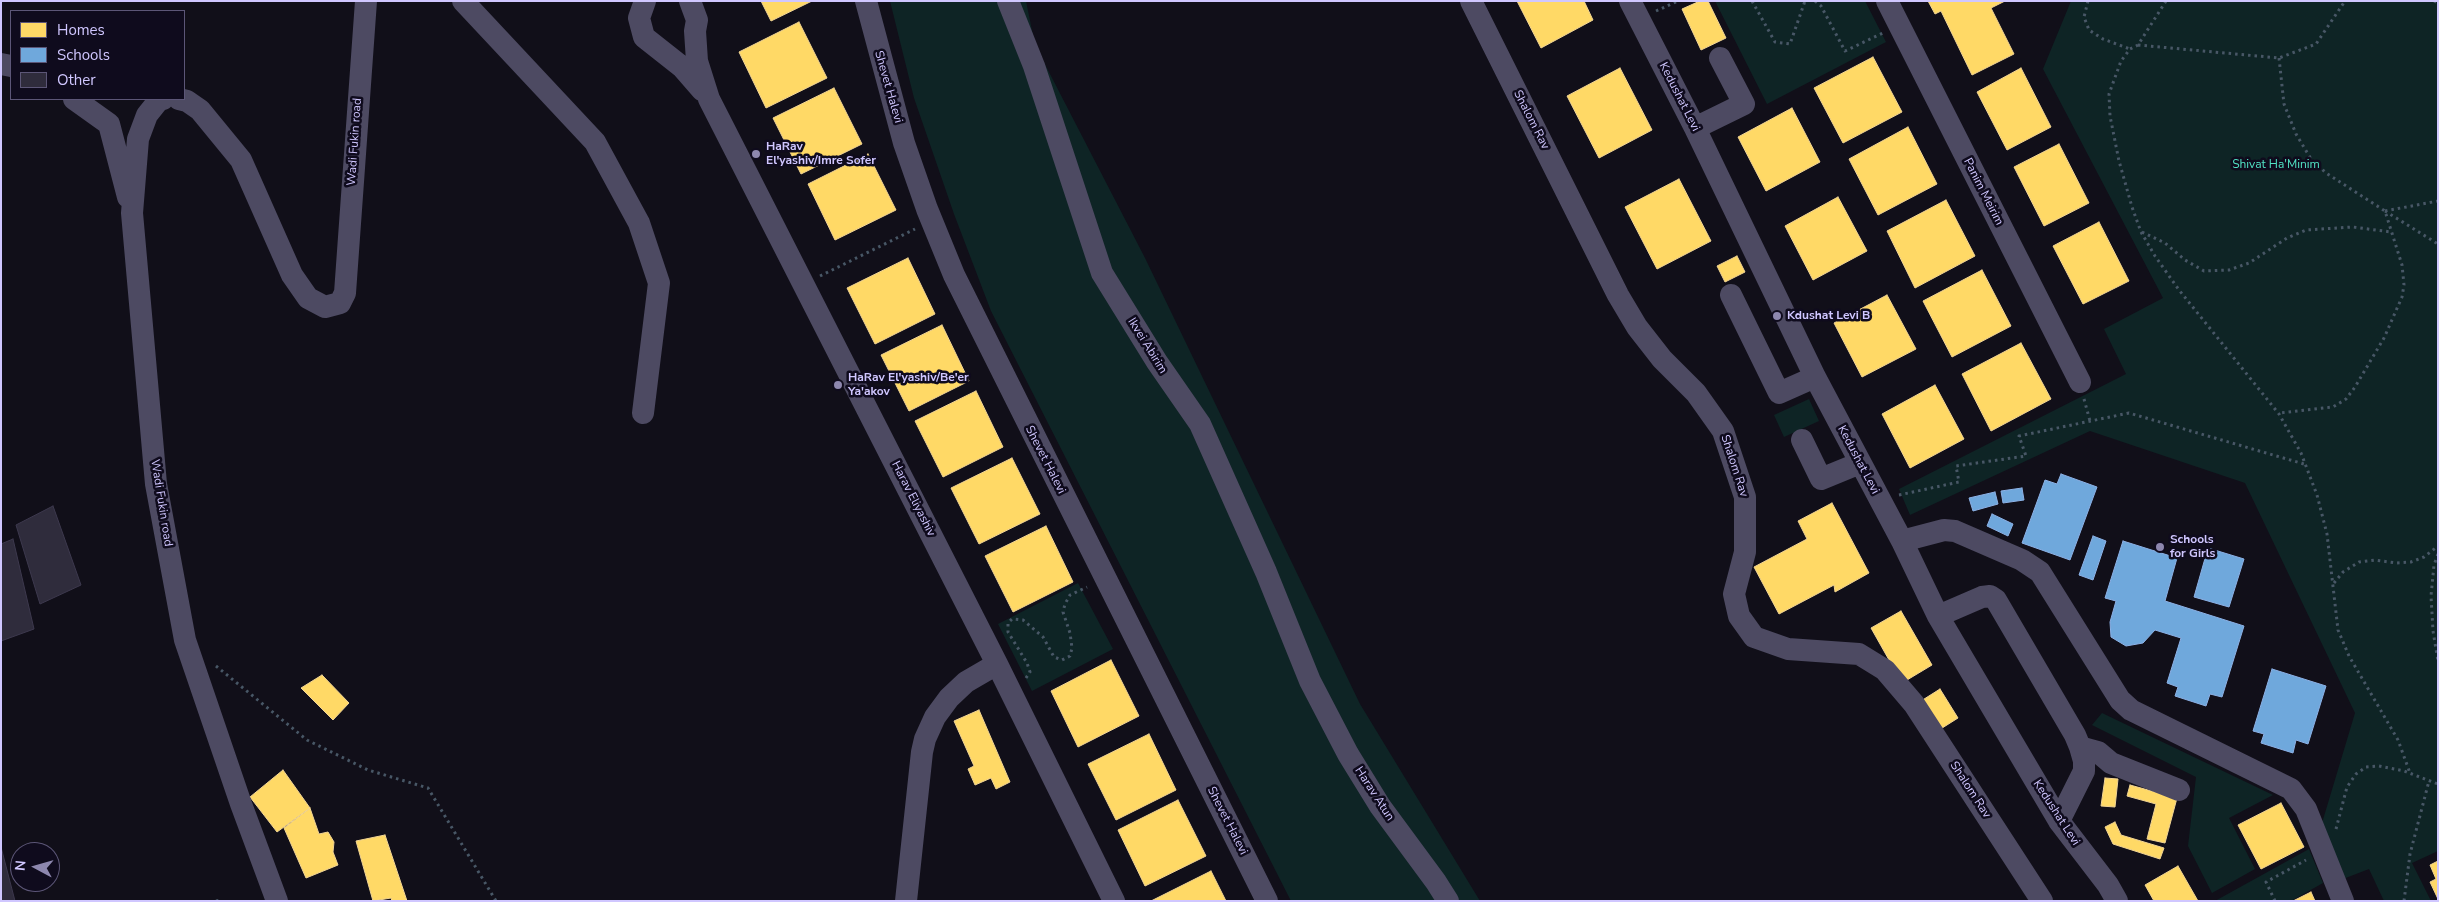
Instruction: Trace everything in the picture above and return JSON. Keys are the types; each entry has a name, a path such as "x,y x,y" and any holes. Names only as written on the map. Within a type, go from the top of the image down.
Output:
{"street":[{"name":"Wadi Fukin road","path":"182,100 200,110 241,160 292,275 308,298 325,307 340,303 345,293 366,1"},
{"path":"463,1 595,142 639,223 659,283 643,413"},
{"name":"Shevet Halevi","path":"866,1 904,143 932,221 968,308 1267,901"},
{"name":"Ikvei Abirim","path":"1008,1 1034,66 1102,273 1156,362 1200,424 1266,572 1310,681"},
{"name":"Shalom Rav","path":"1471,1 1618,295 1637,327 1662,359 1696,393 1724,432 1745,497 1745,552 1734,594 1740,616 1754,637 1788,649 1859,654 1885,670 1914,704 2042,901"},
{"name":"Kedushat Levi","path":"1630,1 1695,128 1815,377 1902,541 1938,616 2059,821 2117,901"},
{"name":"Panim Meirim","path":"1886,1 2080,382"},
{"path":"642,4 638,18 644,37 682,67 709,99"},
{"path":"659,48 668,50 684,44 697,13"},
{"path":"697,13 697,61 709,99"},
{"path":"1695,128 1744,104 1720,58"},
{"name":"Harav Eliyashiv","path":"709,99 997,664 1114,901"},
{"path":"75,100 108,124 132,213"},
{"name":"Wadi Fukin road","path":"159,100 147,115 138,138 132,213 156,484 185,640 241,804 277,901"},
{"path":"1731,295 1779,393 1815,377"},
{"path":"1802,440 1821,479 1860,463"},
{"path":"1902,541 1944,530 1955,531 2022,560 2040,572 2120,700 2131,710 2291,790 2306,809 2342,898"},
{"path":"1938,616 1982,598 1990,596 1996,600 2080,747 2084,761 2084,771 2059,821"},
{"path":"906,901 925,739 935,717 949,698 966,682 997,664"},
{"name":"Harav Atun","path":"1310,681 1348,754 1380,806 1439,894"},
{"path":"2080,747 2098,752 2111,762 2179,790"}],"path":[{"path":"1752,1 1775,42 1790,44 1805,1"},
{"path":"1815,1 1821,6 1845,51 1899,26"},
{"path":"2088,1 2084,17 2088,30 2102,39 2130,49"},
{"path":"2166,1 2138,45 2130,49 2121,61 2109,94 2110,116 2119,161 2142,232 2179,290 2287,425 2317,494 2328,534 2338,630 2349,656 2398,740 2410,773"},
{"path":"2138,45 2279,58 2316,44 2345,1"},
{"path":"2434,1 2438,2"},
{"path":"2279,58 2284,104 2296,134 2311,159 2326,173 2438,244"},
{"path":"2385,211 2438,202"},
{"path":"2279,414 2333,407 2346,398 2355,387 2384,338 2402,297 2404,285 2402,265 2385,211"},
{"path":"804,284 932,221"},
{"path":"2142,232 2165,243 2185,260 2204,271 2229,270 2249,263 2287,238 2306,230 2353,227 2391,232"},
{"path":"1879,500 1959,482 1956,466 2026,456 2018,436 2129,413 2305,464"},
{"path":"2334,583 2343,572 2359,562 2376,560 2396,564 2411,562 2424,557 2438,546"},
{"path":"2438,554 2434,565 2431,596 2433,631 2438,661"},
{"path":"1011,692 1024,682 1030,672 1027,662 1008,632 1008,623 1012,619 1023,620 1031,625 1043,637 1054,657 1062,660 1070,656 1072,648 1070,633 1063,612 1065,604 1070,595 1105,578"},
{"path":"213,664 307,740 368,770 428,788 496,901"},
{"path":"2275,901 2266,882 2324,855 2348,787 2356,774 2366,767 2378,766 2410,773 2438,784"},
{"path":"2404,901 2410,854 2429,781"}],"green space":[{"path":"890,1 1026,1 1035,45 1145,258 1360,704 1480,901 1291,901 991,311 954,214 914,98"},
{"path":"1715,1 1865,1 1886,42 1767,104"},
{"name":"Shivat Ha'Minim","path":"2071,1 2438,1 2438,851 2412,863 2431,901 2384,901 2369,869 2343,879 2322,823 2355,713 2245,483 2090,431 1910,515 1899,489 2126,374 2104,329 2163,298 2043,69"},
{"path":"1809,399 1819,421 1784,437 1774,415"},
{"path":"1078,583 1113,649 1032,691 998,624"},
{"path":"2102,713 2273,795 2229,818 2255,869 2212,893 2188,846 2196,777 2092,725"},
{"path":"2309,849 2323,883 2291,901 2215,901"}],"building: Homes":[{"path":"761,1 812,1 771,21"},
{"path":"1517,1 1584,1 1593,20 1541,48"},
{"path":"1700,1 1708,1 1726,38 1701,50 1682,9"},
{"path":"1928,1 2005,1 1991,8 2014,54 1972,75 1941,11 1935,14"},
{"path":"799,22 827,78 766,108 739,52"},
{"path":"1873,57 1902,112 1843,143 1814,88"},
{"path":"1620,68 1652,130 1599,158 1567,96"},
{"path":"2021,68 2051,127 2007,150 1977,92"},
{"path":"834,88 862,144 801,174 773,118"},
{"path":"1792,108 1820,162 1766,191 1738,137"},
{"path":"1908,127 1937,184 1878,215 1849,159"},
{"path":"2059,144 2089,203 2044,226 2014,167"},
{"path":"868,154 896,210 835,240 808,184"},
{"path":"1679,179 1711,241 1657,269 1625,207"},
{"path":"1838,197 1867,251 1813,280 1785,226"},
{"path":"1946,200 1975,256 1915,288 1887,231"},
{"path":"2099,222 2129,281 2083,304 2053,246"},
{"path":"1737,256 1745,272 1725,282 1717,266"},
{"path":"908,258 935,314 875,344 847,288"},
{"path":"1982,270 2011,326 1952,357 1923,301"},
{"path":"1887,295 1916,349 1862,377 1834,323"},
{"path":"942,325 969,381 909,411 881,355"},
{"path":"2021,343 2051,399 1991,431 1962,374"},
{"path":"1935,385 1964,439 1910,468 1882,414"},
{"path":"976,391 1003,447 943,477 915,421"},
{"path":"1012,458 1040,514 979,544 951,488"},
{"path":"1832,503 1869,573 1835,592 1834,585 1779,614 1754,567 1807,539 1798,521"},
{"path":"1046,526 1073,582 1013,612 985,556"},
{"path":"1901,611 1932,665 1902,683 1871,628"},
{"path":"1111,660 1139,716 1078,747 1051,691"},
{"path":"322,675 349,703 333,720 301,688"},
{"path":"1940,689 1958,718 1939,730 1921,701"},
{"path":"979,710 1010,782 996,789 991,778 975,785 968,769 974,766 954,721"},
{"path":"1149,734 1176,790 1116,820 1088,764"},
{"path":"283,770 310,808 277,832 250,797"},
{"path":"2105,778 2118,779 2115,807 2101,806"},
{"path":"2130,785 2177,798 2165,843 2147,839 2156,804 2127,796"},
{"path":"1178,800 1206,856 1145,886 1118,830"},
{"path":"2281,803 2304,847 2261,869 2238,825"},
{"path":"310,808 319,834 328,832 334,842 333,852 338,865 306,878 284,828"},
{"path":"2115,822 2121,835 2164,848 2160,859 2113,844 2105,827"},
{"path":"385,835 407,901 392,901 391,898 373,901 356,841"},
{"path":"2438,861 2438,899 2430,882 2436,879 2430,865"},
{"path":"2178,866 2198,901 2154,901 2145,885"},
{"path":"1211,871 1226,901 1151,901"},
{"path":"2311,892 2315,901 2293,901"}],"building: Schools":[{"path":"2061,474 2097,487 2070,560 2022,543 2045,480 2057,484"},
{"path":"2022,488 2024,500 2003,503 2001,491"},
{"path":"1995,492 1998,504 1973,511 1969,498"},
{"path":"1992,514 2013,524 2008,536 1987,526"},
{"path":"2093,536 2106,541 2093,580 2079,575"},
{"path":"2123,541 2177,558 2165,601 2244,626 2222,697 2210,694 2206,706 2175,696 2178,687 2167,683 2181,638 2155,630 2143,643 2126,646 2111,637 2110,622 2116,601 2105,598"},
{"path":"2208,548 2244,559 2229,607 2194,597"},
{"path":"2272,669 2326,686 2308,744 2296,740 2293,753 2261,743 2264,734 2253,731"}],"building: Other":[{"path":"53,506 81,585 40,604 16,525"},
{"path":"13,539 34,629 1,641 1,544"},
{"path":"1,847 10,882 10,892 13,892 15,901 1,901"}],"place":[{"name":"HaRav El'yashiv/Imre Sofer","path":"756,154"},
{"name":"Kdushat Levi B","path":"1777,316"},
{"name":"HaRav El'yashiv/Be'er Ya'akov","path":"838,385"},
{"name":"Schools for Girls","path":"2160,547"}]}
